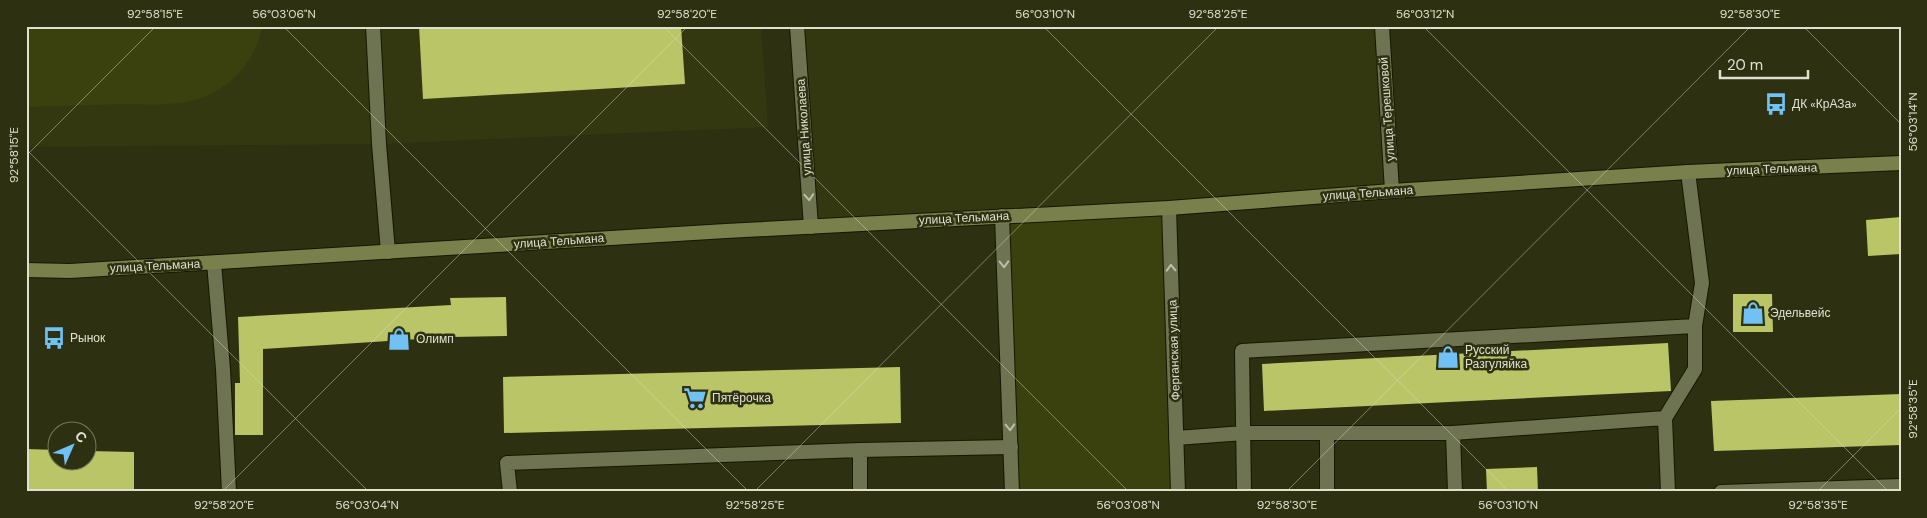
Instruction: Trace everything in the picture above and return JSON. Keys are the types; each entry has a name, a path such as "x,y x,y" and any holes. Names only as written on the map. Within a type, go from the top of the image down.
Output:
{"main road":[{"name":"улица Тельмана","path":"26,270 70,271 214,263 1002,216 1169,208 1392,191 1688,172 1901,163"}],"street":[{"path":"373,26 379,144 388,252"},
{"name":"улица Николаева","path":"797,26 811,227"},
{"name":"улица Терешковой","path":"1382,26 1392,191"},
{"path":"1668,492 1665,418 1695,369 1696,326 1702,283 1688,172"},
{"name":"Ферганская улица","path":"1169,208 1178,492"},
{"path":"1002,216 1012,492"},
{"path":"214,263 223,369 229,492"},
{"path":"1244,492 1242,352 1696,326"},
{"path":"1176,438 1244,433 1453,433 1665,418"},
{"path":"1327,433 1328,492"},
{"path":"1453,433 1455,492"},
{"path":"510,492 507,463 860,450 1011,447"},
{"path":"860,450 860,492"},
{"path":"1721,492 1901,486"}],"shaded area":[{"path":"26,26 761,26 768,127 379,144 26,147"},
{"path":"26,26 262,26 254,50 241,70 223,87 201,98 172,104 26,107"},
{"path":"797,26 1382,26 1392,191 811,227"},
{"path":"1169,208 1178,492 1012,492 1002,216"}],"building":[{"path":"419,26 681,26 685,84 423,99"},
{"path":"1901,217 1901,254 1868,256 1866,220"},
{"name":"Эдельвейс","path":"1733,294 1772,294 1773,332 1733,332"},
{"path":"506,297 507,336 451,337 263,349 263,435 235,435 235,383 240,383 238,317 451,305 450,298"},
{"path":"1668,343 1671,391 1264,411 1262,364"},
{"path":"900,367 901,423 504,433 503,377"},
{"path":"1901,394 1901,445 1714,451 1711,401"},
{"path":"26,449 48,450 48,470 98,470 98,451 134,452 134,492 26,492"},
{"path":"1537,467 1538,492 1487,492 1486,469"}],"place":[{"name":"ДК «КрАЗа»","path":"1776,104"},
{"name":"Эдельвейс","path":"1753,313"},
{"name":"Рынок","path":"54,338"},
{"name":"Олимп","path":"399,339"},
{"name":"Русский Разгуляйка","path":"1448,357"},
{"name":"Пятёрочка","path":"695,398"}]}
